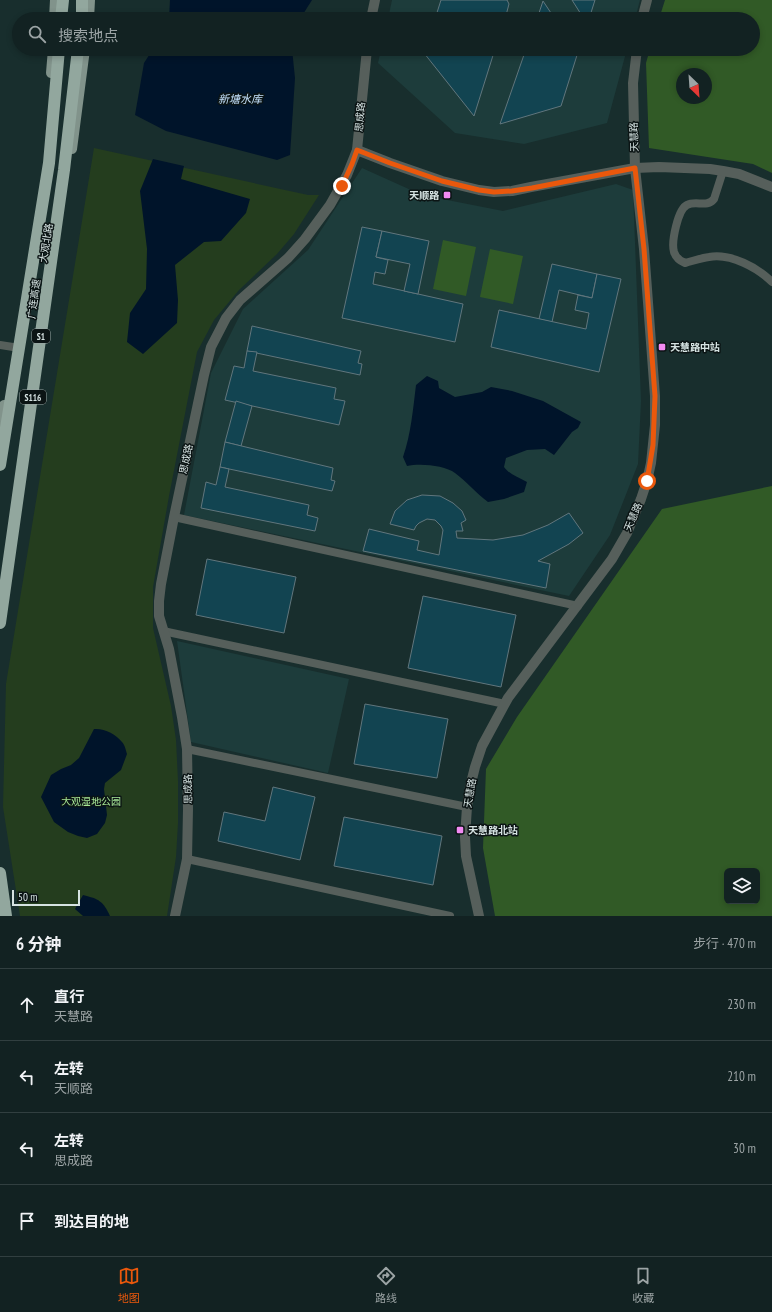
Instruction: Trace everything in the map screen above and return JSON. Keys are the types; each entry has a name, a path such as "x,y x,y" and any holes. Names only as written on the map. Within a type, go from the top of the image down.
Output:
{"highway":[{"path":"62,12 63,0"},
{"path":"82,0 82,12"},
{"name":"广连高速","path":"0,466 48,163 58,56"},
{"name":"广连高速","path":"0,623 64,170 77,56"},
{"path":"0,873 6,916"}],"main road":[{"path":"54,12 55,0"},
{"path":"89,12 90,0"},
{"name":"大观北路","path":"0,427 45,160 49,123 52,56"},
{"name":"大观北路","path":"0,607 67,188 85,56"},
{"path":"40,184 67,188"},
{"path":"0,909 1,916"}],"street":[{"path":"373,12 375,0"},
{"path":"644,12 647,0"},
{"name":"思成路","path":"175,916 186,859 188,809 187,749 169,649 159,616 159,601 174,517 204,375 212,347 226,318 240,300 288,258 305,239 342,186 357,150 366,56"},
{"name":"天慧路","path":"479,916 466,856 465,837 467,807 475,767 482,746 518,684 612,559 627,533 647,481 653,451 655,396 644,249 635,168 633,83 636,56"},
{"path":"357,150 442,181 494,192 532,188 635,168 666,167 710,169 739,174 772,187"},
{"path":"723,171 712,202 688,204 682,210 675,235 673,248 674,253 678,259 685,263 711,256 723,257 742,262 759,271 772,282"},
{"path":"0,345 13,347"},
{"path":"174,517 578,606"},
{"path":"163,631 505,704"},
{"path":"187,749 467,807"},
{"path":"186,859 450,916"}],"shaded area":[{"path":"392,0 640,0 637,12 389,12"},
{"path":"380,56 625,56 607,123 524,144 455,133 378,63"},
{"path":"362,168 422,195 503,211 616,184 633,190 641,401 638,464 610,535 569,596 184,515 211,373 243,309 308,250"},
{"path":"177,641 349,679 328,773 191,742"}],"green space":[{"path":"665,0 772,0 772,173 753,164 649,148 646,63 648,56 760,56 760,12 661,12"},
{"name":"大观湿地公园","path":"94,148 308,195 319,195 294,234 277,254 239,290 214,320 197,352 153,587 153,628 171,706 176,740 178,781 176,857 167,916 20,916 3,807 6,684"},
{"path":"443,240 476,247 466,296 433,289"},
{"path":"490,249 523,256 513,304 480,297"},
{"path":"772,486 772,916 495,916 483,848 486,769 517,717 662,509"}],"water":[{"path":"170,0 312,0 304,12 169,12"},
{"name":"新塘水库","path":"148,56 293,56 295,78 290,155 277,160 166,131 135,115 144,63"},
{"path":"153,159 184,166 181,179 250,199 246,213 221,241 204,242 175,265 178,300 177,323 143,354 127,342 130,313 146,289 147,249 140,191"},
{"path":"427,376 438,381 439,388 455,397 482,392 491,387 512,391 543,401 581,422 578,428 572,432 554,455 545,449 527,450 506,458 504,467 506,470 527,482 524,492 504,499 488,502 451,470 432,465 407,466 403,457 410,430 416,385"},
{"path":"94,729 110,732 116,736 125,746 127,754 121,770 105,783 104,789 107,815 105,823 97,834 87,838 68,832 54,822 41,797 51,775 71,765 79,758"},
{"path":"83,895 100,901 110,916 83,916 75,909"}],"building":[{"path":"441,0 507,0 509,4 507,12 437,12"},
{"path":"572,0 595,0 591,12 580,12"},
{"path":"543,1 550,12 539,12"},
{"path":"426,56 493,56 474,116"},
{"path":"524,56 577,56 561,106 500,124"},
{"path":"362,227 382,231 376,257 388,260 385,274 375,272 373,284 463,304 455,342 342,318"},
{"path":"382,231 429,241 418,294 404,291 410,264 376,257"},
{"path":"552,264 597,274 592,298 559,290 552,322 539,319"},
{"path":"597,274 621,279 599,372 491,347 499,310 586,329 589,313 575,310 578,295 592,298"},
{"path":"252,326 361,351 358,363 362,364 360,375 247,351"},
{"path":"247,351 257,352 253,371 336,388 334,399 345,401 339,425 225,400 234,366 244,368"},
{"path":"236,401 252,406 241,446 225,442"},
{"path":"225,442 333,468 331,480 335,481 332,491 220,467"},
{"path":"220,467 229,469 225,487 309,505 307,515 318,518 315,531 201,508 206,482 216,485"},
{"path":"422,495 440,496 453,503 462,511 466,520 461,523 463,531 456,531 457,538 493,540 523,535 548,525 569,513 583,533 569,544 538,561 550,564 546,588 363,551 369,529 419,541 417,550 439,555 443,530 435,520 427,519 419,523 414,530 390,524 395,511 407,500"},
{"path":"207,559 296,577 284,633 196,615"},
{"path":"423,596 516,615 501,687 408,668"},
{"path":"365,704 448,719 437,778 354,764"},
{"path":"273,787 315,797 300,860 218,841 224,812 265,821"},
{"path":"344,817 442,836 433,885 334,866"}],"place":[{"name":"天顺路","path":"447,195"},
{"name":"天慧路中站","path":"662,347"},
{"name":"天慧路北站","path":"460,830"}],"route":[{"path":"342,186 357,150 442,181 463,187 494,192 532,188 635,168 644,249 655,396 655,425 651,464 647,481"}]}
